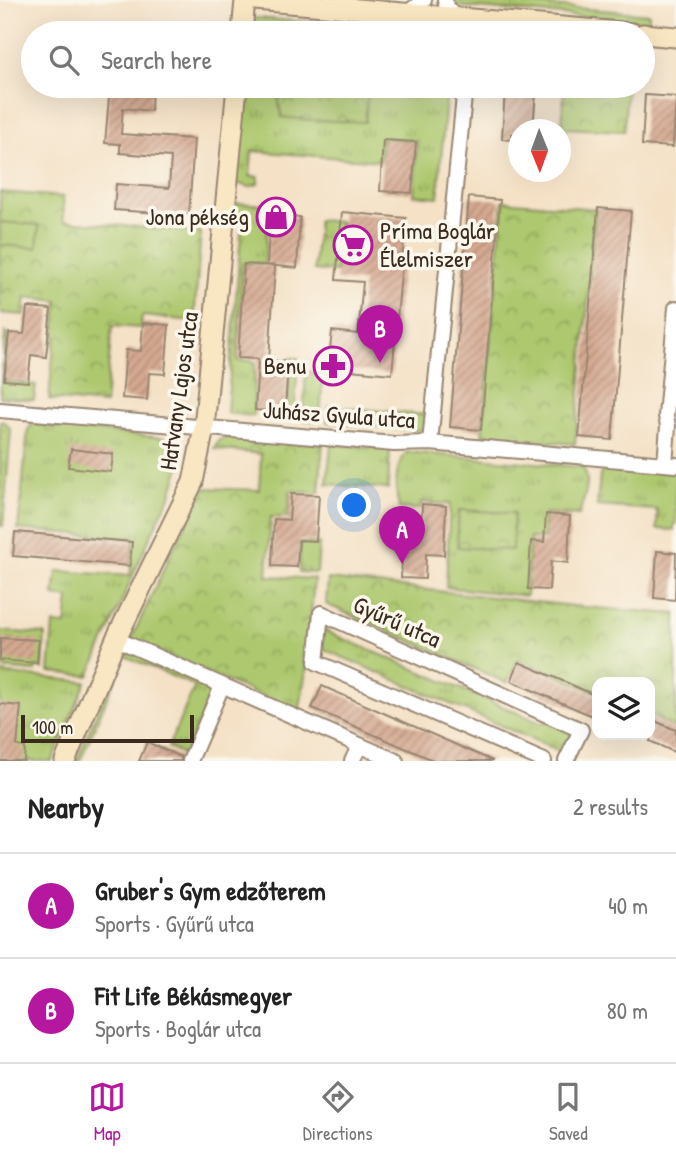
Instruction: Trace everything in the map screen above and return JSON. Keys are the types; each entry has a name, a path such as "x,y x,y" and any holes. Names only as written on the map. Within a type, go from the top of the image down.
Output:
{"street":[{"path":"243,21 245,0"},
{"path":"255,0 407,13 454,21"},
{"path":"407,13 424,0"},
{"path":"445,0 447,8 463,21"},
{"path":"655,35 676,37"},
{"name":"Hatvany Lajos utca","path":"65,761 116,639 193,482 204,428 236,98"},
{"path":"430,443 464,98"},
{"path":"670,464 666,416 676,308"},
{"name":"Juhász Gyula utca","path":"0,410 394,444 430,443 670,464"},
{"name":"Gyűrű utca","path":"544,761 316,663 321,613 581,730 566,761"},
{"path":"116,639 396,761"},
{"path":"190,761 222,686"},
{"path":"352,761 360,745"}],"green space":[{"path":"452,0 503,2 649,14 649,21 637,21 454,6"},
{"path":"256,18 298,21 252,21"},
{"path":"240,98 446,98 438,197 414,195 417,141 382,138 380,161 252,151 250,176 259,177 258,184 249,187 239,184 232,174"},
{"path":"279,98 367,98 365,122 282,117"},
{"path":"563,98 626,98 624,131 571,128 571,119 562,119"},
{"path":"0,192 63,197 64,221 201,232 194,321 142,316 141,328 112,326 105,404 49,399 58,301 26,297 24,315 0,313"},
{"path":"503,201 596,209 575,444 482,436"},
{"path":"237,203 268,205 265,263 243,263 237,360 255,362 253,416 227,413 242,220 230,219 232,209"},
{"path":"318,220 340,222 336,272 314,270"},
{"path":"0,222 39,225 37,248 0,245"},
{"path":"5,332 8,333 3,381 36,385 34,400 0,397"},
{"path":"291,358 298,358 294,418 287,418"},
{"path":"306,372 323,373 320,421 303,420"},
{"path":"329,406 426,415 425,431 327,422"},
{"path":"0,421 5,422 11,430 3,526 0,526"},
{"path":"32,424 174,439 182,446 183,457 171,494 89,676 49,672 53,624 66,625 69,598 54,596 57,571 130,576 134,539 18,529 28,430"},
{"path":"228,437 323,443 319,493 290,491 288,517 271,517 267,576 314,579 306,673 299,712 131,640 205,488 259,490 261,454 214,449 219,440"},
{"path":"331,444 390,449 388,489 327,484"},
{"path":"407,452 582,467 587,484 579,515 545,513 544,539 530,538 526,596 446,587 450,504 421,502 420,509 399,508 396,486 398,471"},
{"path":"607,467 676,473 674,530 657,529 657,510 597,506 600,475"},
{"path":"459,510 514,513 512,550 457,547"},
{"path":"300,543 319,544 317,573 299,572"},
{"path":"328,579 583,607 676,614 676,728 655,718 655,677 592,677 592,691 518,659 507,683 326,604"},
{"path":"323,630 541,723 554,720 573,729 566,754 321,648"},
{"path":"0,631 45,634 43,669 36,667 35,671 0,668"},
{"path":"126,644 215,685 184,755 168,747 195,686 125,656 80,761 76,761"},
{"path":"0,673 86,682 52,761 0,761"}],"building":[{"path":"676,97 673,147 642,145 645,98"},
{"path":"109,98 152,98 151,111 123,108 121,134 194,139 189,215 114,210 116,184 169,188 171,157 120,153 120,144 105,143"},
{"path":"504,98 535,98 534,119 508,119 508,140 502,139"},
{"path":"383,140 416,142 412,193 380,191"},
{"path":"469,197 500,200 481,430 450,427"},
{"path":"598,208 631,211 612,440 579,437"},
{"path":"342,212 406,218 392,374 328,368 332,331 358,334 363,282 336,280"},
{"path":"270,215 300,217 297,268 267,265"},
{"path":"244,264 275,266 269,360 288,362 285,412 255,410 258,359 238,358"},
{"path":"27,307 51,309 46,357 31,355 28,382 4,380 9,333 24,334"},
{"path":"143,323 169,325 165,374 149,373 147,400 122,398 126,350 141,351"},
{"path":"71,449 113,454 111,472 68,467"},
{"path":"291,494 319,495 316,541 299,540 297,567 272,566 274,519 289,520"},
{"path":"422,504 446,506 444,555 426,554 425,579 401,578 404,530 421,531"},
{"path":"546,514 570,516 568,563 551,561 549,590 528,589 531,541 544,542"},
{"path":"15,532 132,542 130,566 13,556"},
{"path":"657,551 676,553 675,600 654,598"},
{"path":"0,638 39,640 37,663 0,660"},
{"path":"519,662 592,694 592,716 511,681"},
{"path":"322,686 493,761 435,761 312,708"},
{"path":"0,704 21,706 17,746 25,747 24,761 0,761"},
{"path":"655,721 676,730 676,753 650,741 655,740"},
{"path":"147,742 181,757 181,761 139,761"}],"place":[{"name":"Jona pékség","path":"276,217"},
{"name":"Príma Boglár Élelmiszer","path":"353,245"},
{"name":"Fit Life Békásmegyer","path":"380,363"},
{"name":"Benu","path":"333,366"},
{"name":"Gruber's Gym edzőterem","path":"402,564"}]}
